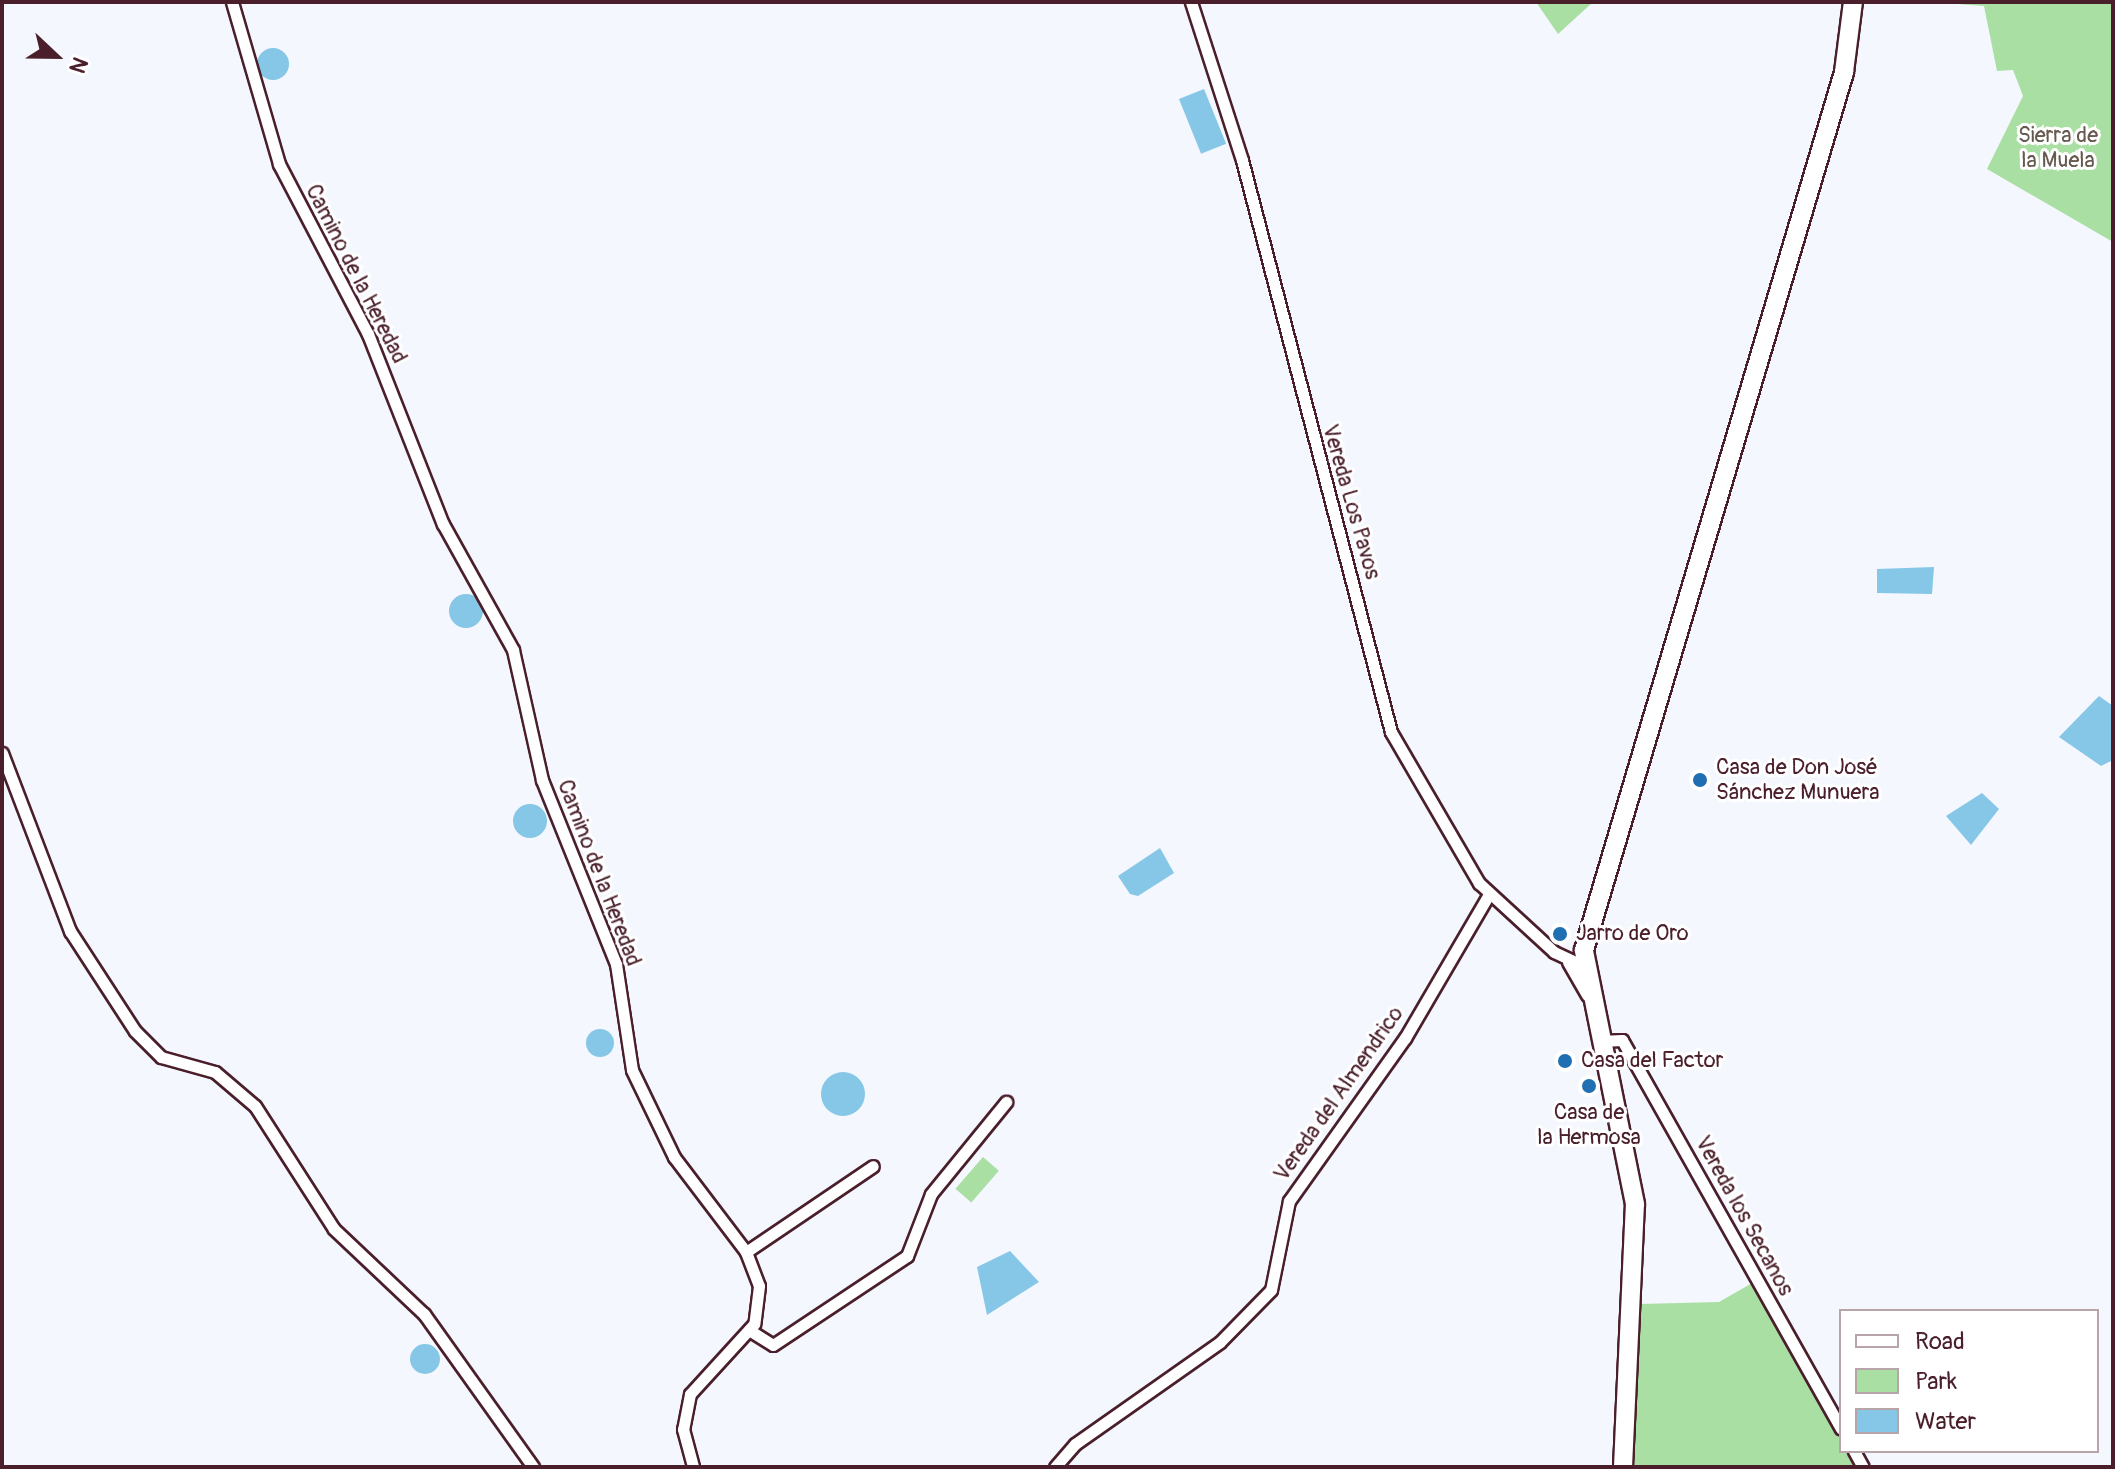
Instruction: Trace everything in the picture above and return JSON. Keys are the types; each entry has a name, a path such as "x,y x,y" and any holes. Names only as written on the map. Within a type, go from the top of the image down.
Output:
{"main road":[{"path":"1623,1467 1635,1204 1601,1041 1576,964 1844,72 1853,2"}],"street":[{"name":"Camino de la Heredad","path":"232,2 279,164 368,334 443,524 513,650 542,780 616,964 632,1070 691,1185 746,1252 761,1295 749,1330 690,1394 683,1429 693,1467"},
{"name":"Vereda Los Pavos","path":"1191,2 1255,210 1391,732 1489,894 1576,964"},
{"path":"2,753 70,931 135,1031 161,1057 215,1072 255,1106 334,1229 424,1314 533,1467"},
{"name":"Vereda del Almendrico","path":"1055,1467 1075,1444 1220,1342 1271,1290 1289,1201 1405,1038 1489,894"},
{"name":"Vereda los Secanos","path":"1601,1041 1622,1040 1839,1425"},
{"path":"749,1330 773,1345 907,1256 931,1194 1006,1102"},
{"path":"746,1252 873,1166"}],"green space":[{"path":"1536,2 1593,2 1558,34"},
{"name":"Sierra de la Muela","path":"1932,2 2113,2 2113,242 1987,169 2023,96 2013,70 1997,71 1984,6"},
{"path":"983,1157 999,1171 971,1202 955,1189"},
{"path":"1754,1282 1839,1431 1839,1453 1851,1453 1859,1467 1630,1467 1640,1304 1719,1302"}],"water":[{"path":"273,48 285,52 289,64 285,76 273,80 261,76 257,64 261,52"},
{"path":"1204,89 1226,144 1201,154 1179,99"},
{"path":"1934,567 1932,594 1877,593 1877,569"},
{"path":"466,594 478,599 483,611 478,623 466,628 454,623 449,611 454,599"},
{"path":"2099,696 2113,706 2113,760 2101,766 2059,737"},
{"path":"1982,793 1999,809 1971,845 1946,816"},
{"path":"530,804 542,809 547,821 542,833 530,838 518,833 513,821 518,809"},
{"path":"1160,848 1174,873 1138,896 1130,894 1118,876"},
{"path":"600,1029 610,1033 614,1043 610,1053 600,1057 590,1053 586,1043 590,1033"},
{"path":"843,1072 859,1078 865,1094 859,1110 843,1116 827,1110 821,1094 827,1078"},
{"path":"1010,1251 1039,1282 987,1315 977,1267"},
{"path":"425,1344 436,1348 440,1359 436,1370 425,1374 414,1370 410,1359 414,1348"}],"place":[{"name":"Casa de Don José Sánchez Munuera","path":"1700,780"},
{"name":"Jarro de Oro","path":"1560,934"},
{"name":"Casa del Factor","path":"1565,1061"},
{"name":"Casa de la Hermosa","path":"1589,1086"}]}
